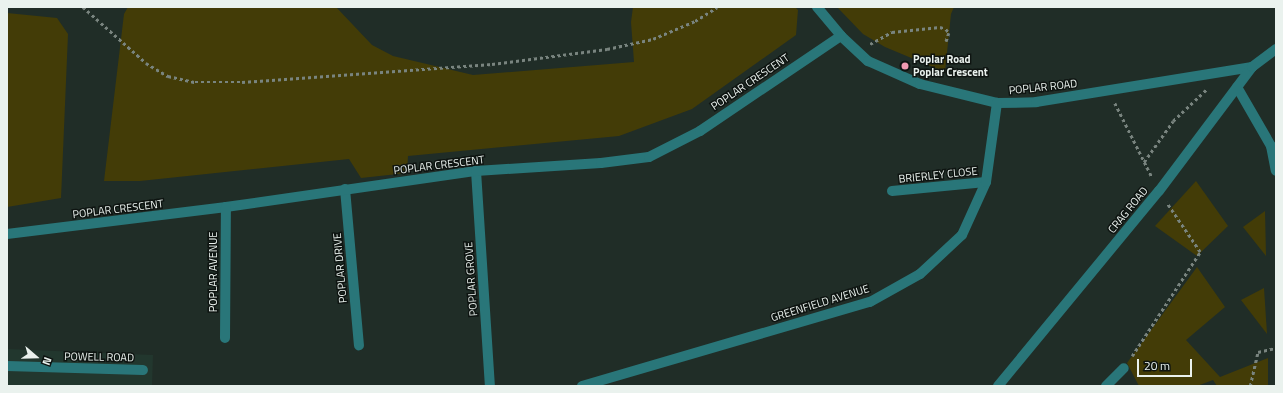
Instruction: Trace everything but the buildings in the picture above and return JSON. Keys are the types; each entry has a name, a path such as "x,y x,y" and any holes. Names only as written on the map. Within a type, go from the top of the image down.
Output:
{"street":[{"name":"POPLAR ROAD","path":"817,7 841,36 868,61 920,84 997,103 1036,102 1109,92 1225,74 1252,67"},
{"name":"POPLAR CRESCENT","path":"7,234 226,207 476,171 601,163 649,157 700,131 841,36"},
{"name":"CRAG ROAD","path":"998,386 1159,191 1252,67 1276,49"},
{"path":"1237,87 1271,146 1276,171"},
{"name":"GREENFIELD AVENUE","path":"582,386 596,384 870,302 920,274 962,235 986,182 997,103"},
{"name":"POPLAR GROVE","path":"476,171 490,386"},
{"name":"BRIERLEY CLOSE","path":"892,191 986,182"},
{"name":"POPLAR DRIVE","path":"345,189 359,345"},
{"name":"POPLAR AVENUE","path":"225,338 226,207"},
{"name":"POWELL ROAD","path":"7,366 143,370"},
{"path":"1106,386 1124,368"}],"path":[{"path":"83,7 146,63 168,76 195,82 242,82 492,64 607,49 653,39 696,21 717,7"},
{"path":"860,53 878,38 892,32 940,27 946,29 949,33 946,42"},
{"path":"1109,92 1144,162 1173,121 1225,74"},
{"path":"1124,368 1200,252 1159,191"},
{"path":"1250,386 1258,352 1276,348"}],"shaded area":[{"path":"128,7 336,7 372,45 393,56 473,75 634,62 631,22 633,7 795,7 798,10 796,35 692,109 619,136 408,156 407,173 361,178 349,159 140,181 104,181 124,14"},
{"path":"837,7 954,7 951,14 945,72 885,47 863,34"},
{"path":"7,13 57,18 68,34 61,198 7,207"},
{"path":"1196,181 1228,226 1197,256 1155,226"},
{"path":"1265,211 1266,256 1243,227"},
{"path":"1197,267 1225,307 1186,340 1220,377 1268,358 1268,386 1217,386 1213,380 1197,386 1139,386 1127,363"},
{"path":"1264,288 1267,334 1241,300"},
{"path":"7,349 153,355 152,386 7,386"}],"place":[{"name":"Poplar Road Poplar Crescent","path":"905,66"}]}
